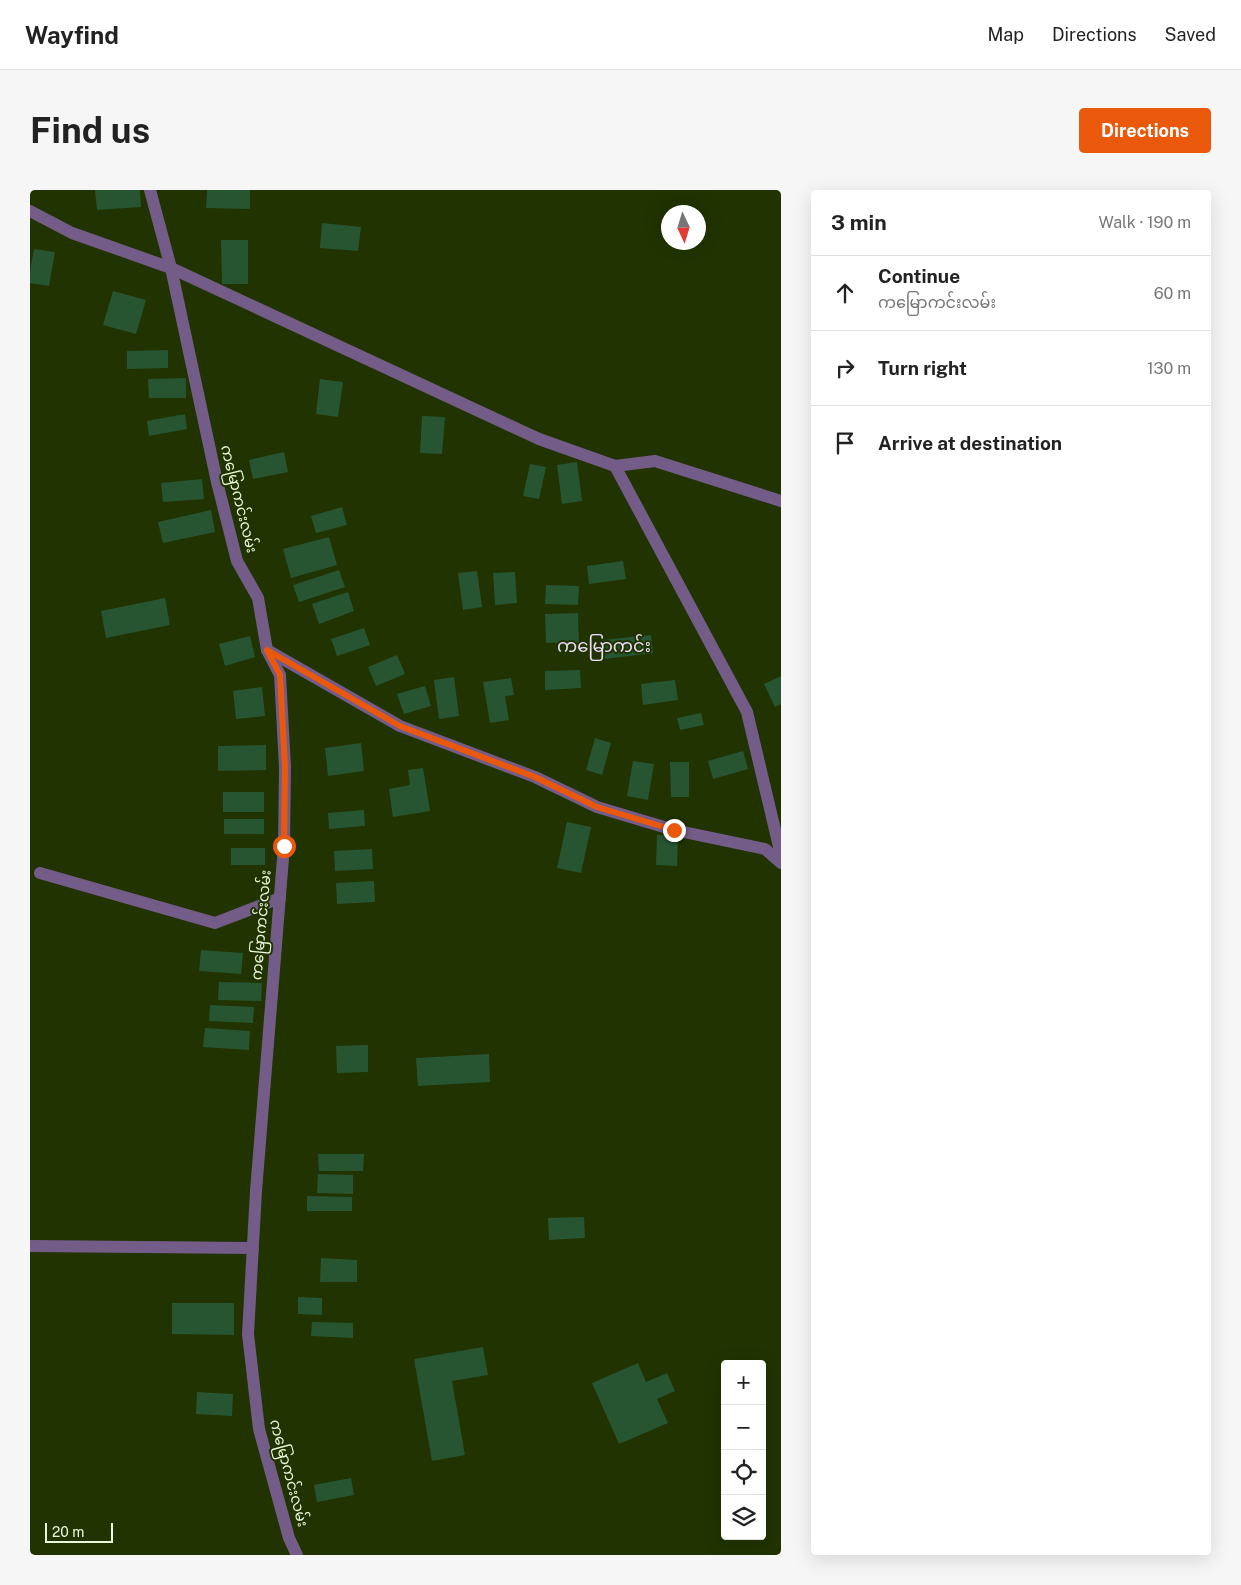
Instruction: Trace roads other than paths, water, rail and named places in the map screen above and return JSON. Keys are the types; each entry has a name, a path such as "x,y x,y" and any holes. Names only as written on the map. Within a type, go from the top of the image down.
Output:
{"street":[{"name":"ကမြောကင်းလမ်း","path":"150,190 171,268 232,544 237,562 258,598 267,650 280,675 284,748 284,846 256,1191 248,1334 259,1429 296,1555"},
{"path":"30,211 72,233 171,268 539,439 615,466 655,461 781,501"},
{"path":"615,466 748,712 781,855"},
{"path":"267,650 400,726 535,777 597,807 674,830 766,849 781,863"},
{"path":"40,873 215,923 280,898"},
{"path":"30,1246 253,1248"}],"district":[{"name":"ကမြောကင်း","path":"604,646"}]}
